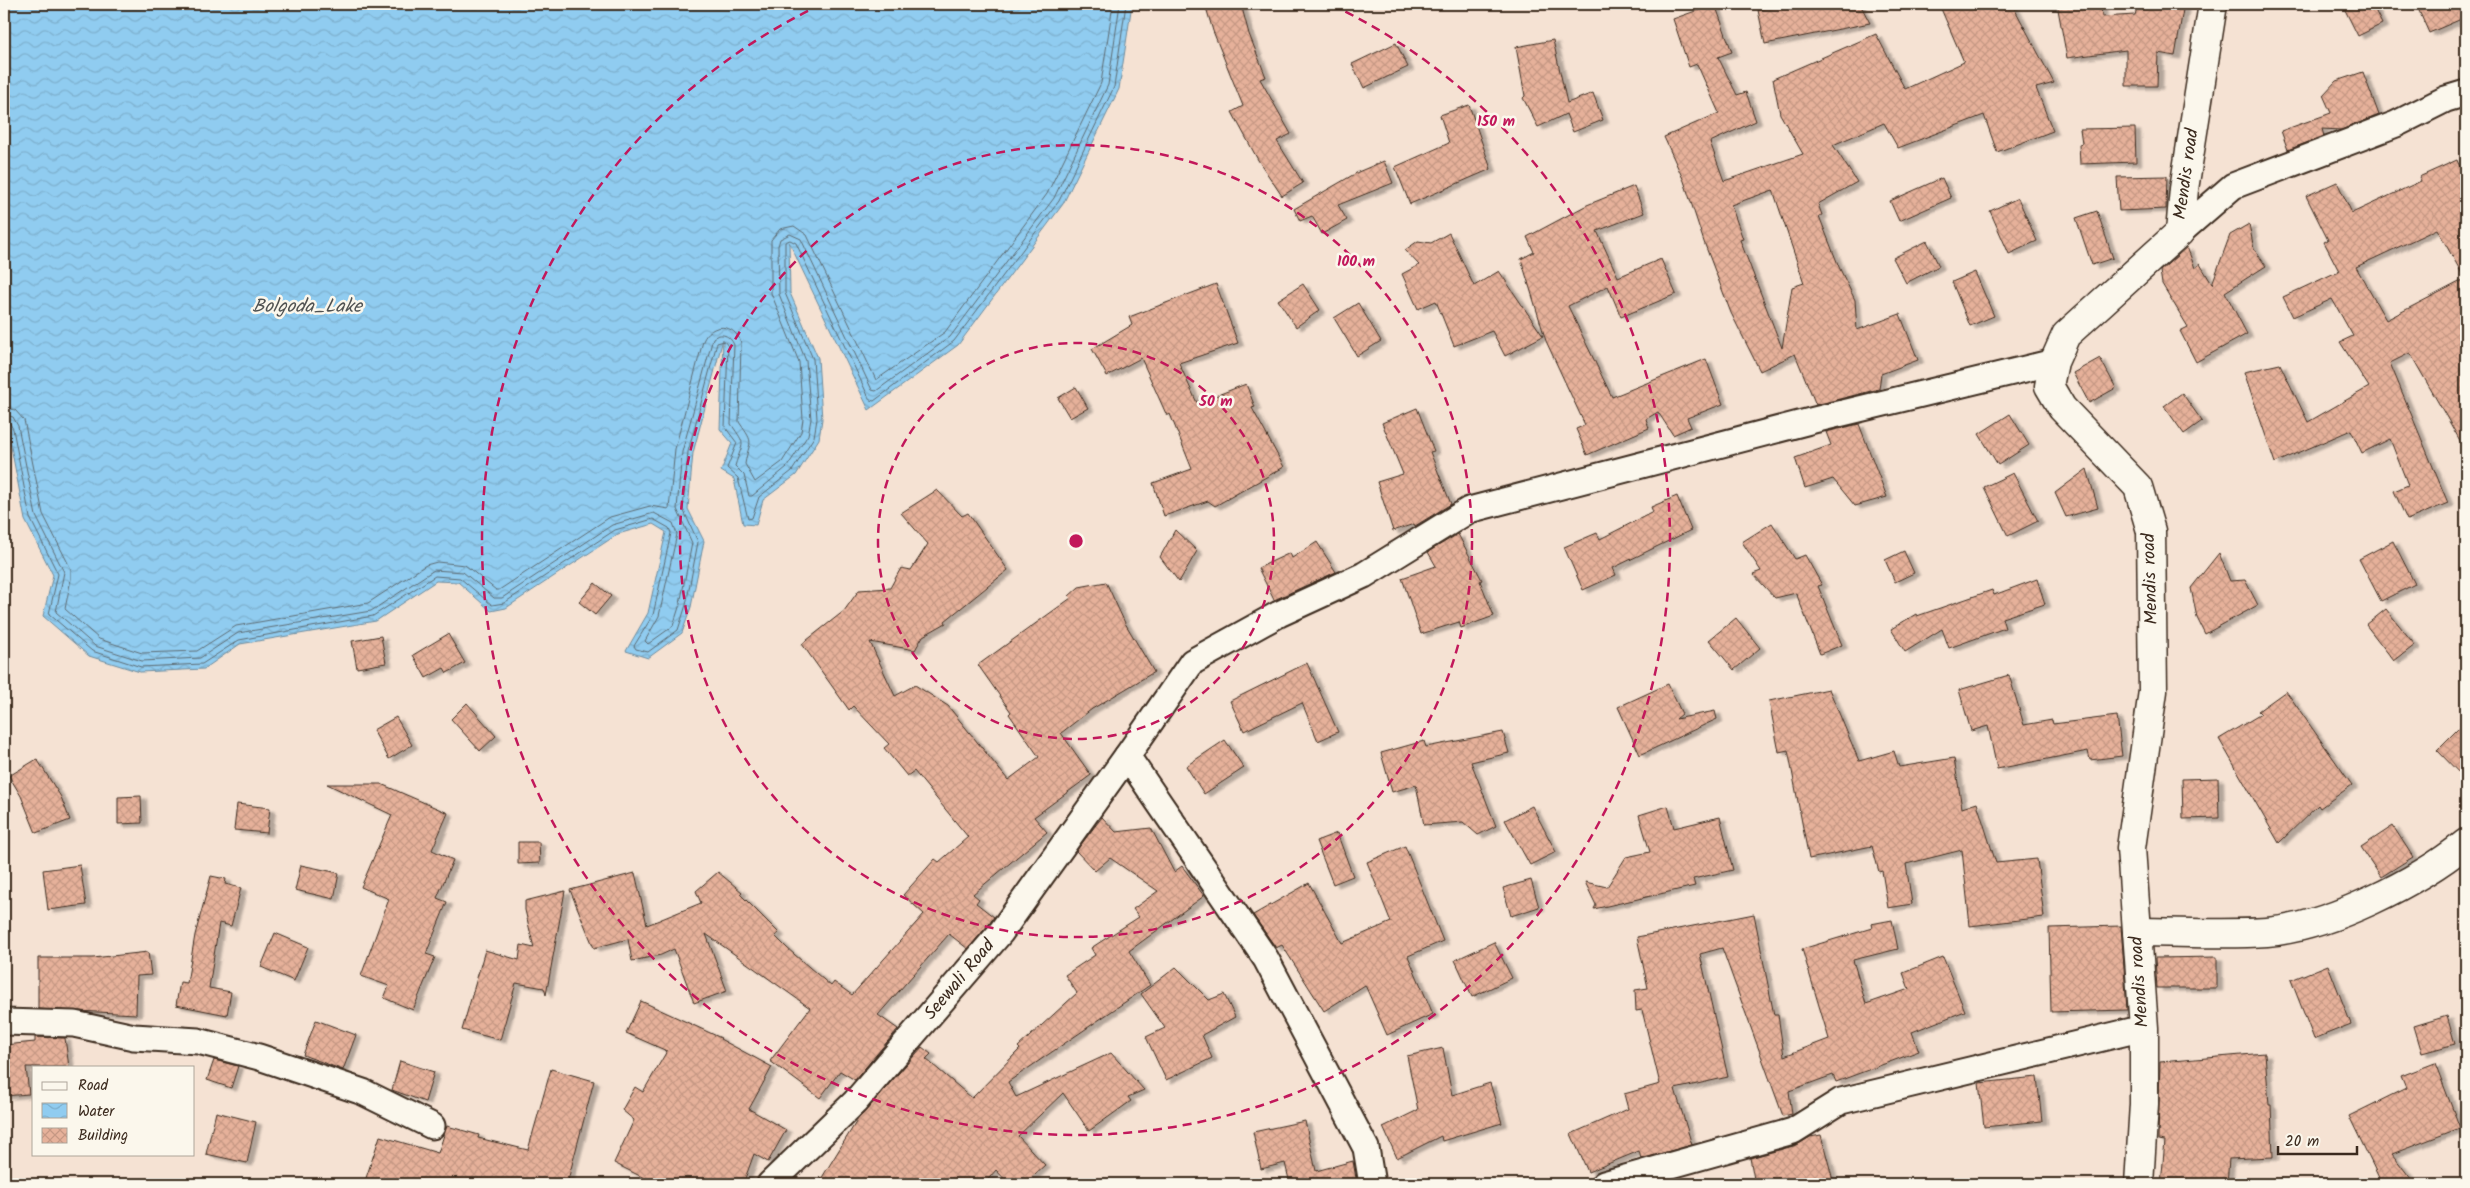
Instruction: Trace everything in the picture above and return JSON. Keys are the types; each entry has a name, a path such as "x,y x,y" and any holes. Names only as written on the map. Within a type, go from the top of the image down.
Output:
{"street":[{"name":"Mendis road","path":"2139,1184 2144,1104 2144,1028 2131,848 2153,691 2152,531 2138,487 2062,408 2049,386 2054,362 2066,335 2180,232 2184,189 2213,4"},
{"path":"2180,232 2233,186 2387,128 2446,99 2466,93"},
{"name":"Seewali Road","path":"770,1184 855,1102 1000,932 1127,756 1192,662 1279,614 1364,575 1469,510 1814,420 2054,362"},
{"path":"1127,756 1266,959 1366,1148 1372,1184"},
{"path":"2137,932 2268,932 2320,921 2392,890 2450,856 2466,842"},
{"path":"4,1022 74,1024 134,1037 198,1041 259,1057 363,1092 432,1126"},
{"path":"1604,1184 1793,1131 1841,1101 2144,1028"}],"water":[{"name":"Bolgoda_Lake","path":"4,4 1132,4 1119,89 1063,204 958,345 869,410 789,242 790,293 818,358 822,419 819,439 796,475 763,500 756,525 743,524 734,479 721,471 732,443 720,429 723,339 693,453 688,509 704,541 691,607 682,633 648,658 626,651 648,613 666,532 653,524 618,534 506,608 491,611 458,582 436,581 376,621 240,644 204,669 140,672 89,656 43,616 53,575 25,520 8,431 4,420"}],"building":[{"path":"1205,4 1241,4 1249,34 1266,77 1260,79 1291,134 1277,141 1303,183 1282,196 1258,160 1232,112 1243,106 1213,31"},
{"path":"1715,4 1732,52 1718,57 1737,95 1746,92 1756,121 1710,142 1724,181 1803,154 1780,114 1773,79 1876,34 1905,89 1964,62 1939,4 2012,4 2054,83 2036,88 2053,131 1997,152 1984,115 1898,148 1884,123 1833,145 1857,182 1818,204 1822,215 1819,216 1839,267 1855,300 1857,330 1900,314 1918,360 1881,374 1879,389 1816,405 1795,354 1760,371 1731,313 1704,242 1684,181 1664,137 1719,113 1697,64 1689,67 1673,19","holes":["1773,190 1804,283 1792,287 1782,348 1740,240 1743,239 1731,205"]},
{"path":"1786,4 1860,4 1870,23 1765,44 1758,10"},
{"path":"2057,4 2101,5 2102,17 2135,15 2138,4 2184,4 2175,56 2158,53 2157,86 2126,86 2126,50 2067,58"},
{"path":"2342,4 2372,4 2382,24 2358,36"},
{"path":"2416,4 2466,4 2466,17 2429,33"},
{"path":"1553,40 1567,103 1593,93 1603,120 1573,132 1566,114 1538,127 1523,98 1525,96 1516,47"},
{"path":"1396,43 1408,67 1364,88 1352,64"},
{"path":"2363,72 2379,115 2341,130 2322,129 2324,136 2288,150 2281,131 2331,113 2323,95 2336,81"},
{"path":"1469,105 1491,169 1410,204 1395,167 1449,143 1440,115"},
{"path":"2135,128 2136,162 2080,164 2079,144 2082,143 2080,129"},
{"path":"2457,160 2466,181 2466,451 2410,353 2390,363 2448,503 2407,520 2394,491 2408,485 2390,439 2362,453 2351,430 2275,463 2244,372 2280,364 2308,422 2369,387 2340,342 2353,336 2332,299 2293,317 2283,297 2339,271 2324,242 2328,240 2306,196 2337,182 2352,213 2421,181 2419,177","holes":["2437,229 2465,279 2386,320 2356,267"]},
{"path":"1384,161 1393,183 1338,205 1347,220 1322,234 1312,216 1300,221 1294,209 1358,172"},
{"path":"2167,176 2166,209 2119,211 2117,177"},
{"path":"1942,178 1951,198 1899,221 1890,201"},
{"path":"1634,186 1644,213 1597,231 1618,277 1661,259 1676,294 1621,317 1608,286 1568,306 1612,397 1706,359 1723,404 1687,418 1691,427 1673,435 1658,412 1646,419 1649,428 1587,455 1576,429 1585,425 1546,341 1521,259 1534,252 1527,237 1587,205"},
{"path":"2018,198 2037,241 2009,254 1990,211"},
{"path":"2097,211 2113,258 2092,265 2076,218"},
{"path":"2249,224 2254,249 2266,266 2225,292 2247,334 2196,362 2180,331 2188,327 2162,284 2160,271 2187,247 2195,268 2200,264 2212,284 2230,235"},
{"path":"1449,233 1474,286 1499,271 1543,336 1505,356 1492,331 1454,346 1436,301 1418,309 1402,274 1419,265 1405,250 1418,241 1431,243"},
{"path":"1927,241 1939,266 1906,283 1893,258"},
{"path":"1975,272 1994,316 1970,326 1952,282"},
{"path":"1216,284 1238,343 1179,363 1197,403 1246,384 1255,407 1252,408 1284,467 1215,506 1208,501 1164,516 1153,483 1192,469 1170,414 1167,416 1141,358 1107,376 1092,349 1132,325 1129,317"},
{"path":"1303,284 1320,310 1296,327 1278,300"},
{"path":"1358,303 1381,341 1357,356 1334,318"},
{"path":"2100,358 2116,388 2089,403 2073,373"},
{"path":"1076,387 1088,408 1070,418 1058,398"},
{"path":"2182,393 2202,421 2184,434 2164,406"},
{"path":"1417,408 1434,451 1430,452 1451,504 1415,526 1414,524 1393,531 1377,482 1403,474 1382,423"},
{"path":"2010,414 2029,445 1998,465 1979,434"},
{"path":"1859,424 1887,497 1855,506 1833,479 1805,488 1795,458 1831,445 1826,432"},
{"path":"2087,469 2098,508 2066,517 2055,493"},
{"path":"2013,473 2038,521 2008,536 1984,487"},
{"path":"937,490 962,516 968,513 1008,570 945,621 946,623 923,636 915,650 870,642 895,696 915,685 948,706 1008,780 1039,757 1009,714 1011,712 978,665 1071,598 1069,596 1079,587 1106,582 1125,623 1154,672 1092,709 1061,733 1091,775 1034,817 1047,832 973,894 979,899 976,903 994,917 990,923 968,949 949,934 878,1015 898,1029 855,1080 840,1071 820,1098 770,1061 810,1008 706,934 727,991 694,1003 674,949 661,955 632,961 628,939 594,948 570,890 635,873 647,925 701,903 696,891 718,872 742,892 740,894 779,933 775,936 787,948 831,986 834,982 852,995 924,914 903,895 935,859 939,862 968,837 914,771 907,776 884,748 889,744 853,706 849,710 802,644 844,611 859,590 890,588 901,568 911,570 928,544 901,513"},
{"path":"1677,496 1691,530 1613,568 1616,575 1583,590 1564,547 1597,533 1600,539 1653,512 1651,507"},
{"path":"1772,523 1795,559 1805,555 1822,585 1818,586 1842,645 1820,654 1796,593 1775,598 1753,574 1761,571 1742,542"},
{"path":"1175,530 1197,551 1179,582 1160,557"},
{"path":"1458,534 1482,580 1480,581 1494,616 1461,628 1459,622 1421,634 1402,578 1436,566 1428,552"},
{"path":"2393,541 2415,584 2381,601 2359,559"},
{"path":"1317,542 1336,572 1274,600 1258,568 1290,553 1292,558"},
{"path":"1904,551 1914,573 1895,582 1885,560"},
{"path":"2219,553 2230,581 2245,580 2258,605 2205,634 2197,618 2191,588"},
{"path":"2037,579 2045,604 2002,618 2005,628 1949,648 1942,629 1905,652 1891,629 1916,614 1917,616 1992,590 1994,595"},
{"path":"595,583 611,596 595,615 579,602"},
{"path":"2386,609 2415,645 2394,661 2366,625"},
{"path":"1736,618 1760,648 1734,670 1709,640"},
{"path":"448,634 465,663 447,673 444,668 426,678 413,655"},
{"path":"381,636 386,663 357,668 352,641"},
{"path":"1307,663 1338,732 1318,741 1302,703 1244,731 1230,701"},
{"path":"2009,675 2024,725 2052,720 2053,724 2117,716 2122,756 2090,760 2088,751 1997,769 1988,726 1971,731 1959,690"},
{"path":"1668,684 1682,714 1676,719 1715,711 1717,719 1640,755 1618,707"},
{"path":"1829,689 1859,761 1894,751 1899,767 1954,758 1962,808 1977,803 1996,863 2037,859 2044,917 1970,926 1962,850 1906,864 1912,904 1888,908 1882,871 1879,872 1872,846 1809,859 1788,750 1779,752 1769,701"},
{"path":"2286,691 2352,785 2320,808 2318,805 2279,843 2219,739 2261,714 2258,711"},
{"path":"467,703 496,736 480,751 451,719"},
{"path":"396,717 412,745 389,759 373,730"},
{"path":"2466,721 2466,780 2437,750"},
{"path":"1503,732 1509,753 1471,762 1496,826 1478,835 1463,822 1424,825 1416,785 1392,792 1381,753 1424,741 1426,747"},
{"path":"1225,740 1244,768 1204,794 1186,766"},
{"path":"37,759 61,797 70,820 36,833 21,796 9,776"},
{"path":"2218,778 2219,818 2183,819 2182,779"},
{"path":"327,784 381,784 448,813 432,850 453,860 437,898 447,902 426,954 435,957 413,1010 384,998 389,986 361,976 389,899 361,887 392,815"},
{"path":"141,796 142,823 118,824 118,797"},
{"path":"237,804 270,808 267,833 234,830"},
{"path":"1532,806 1556,852 1530,865 1505,820"},
{"path":"1668,806 1674,828 1720,817 1733,870 1693,879 1695,886 1594,909 1596,905 1585,882 1607,887 1626,857 1650,852 1639,815"},
{"path":"1102,817 1116,832 1151,828 1174,872 1182,866 1204,896 1129,951 1150,985 1008,1082 1016,1097 1111,1053 1144,1090 1128,1097 1131,1101 1089,1131 1063,1093 1018,1136 1045,1165 1024,1184 1009,1184 996,1170 984,1184 818,1184 858,1119 922,1047 931,1054 926,1059 972,1098 1020,1049 1018,1047 1077,993 1065,975 1095,955 1091,948 1139,917 1133,909 1158,891 1110,858 1095,871 1076,851"},
{"path":"2393,826 2413,857 2381,877 2361,847"},
{"path":"1337,833 1353,876 1333,884 1316,841"},
{"path":"518,842 539,842 540,863 518,864"},
{"path":"1405,846 1443,941 1408,956 1433,1014 1387,1035 1365,985 1324,1011 1282,945 1276,948 1253,915 1309,883 1342,943 1391,922 1367,862"},
{"path":"80,865 86,905 48,910 43,870"},
{"path":"301,865 339,873 334,899 295,890"},
{"path":"211,876 226,879 225,884 241,888 231,926 219,923 209,988 231,992 227,1015 176,1005 180,982 187,983 195,935"},
{"path":"1531,880 1539,907 1511,916 1503,888"},
{"path":"565,891 546,995 544,988 516,983 500,1040 462,1030 485,950 519,960 521,945 534,948 525,910 525,901"},
{"path":"1754,914 1774,1015 1778,1015 1784,1056 1829,1039 1802,949 1872,928 1871,924 1892,920 1898,949 1853,960 1866,1004 1909,989 1903,973 1943,957 1965,1011 1912,1032 1919,1051 1836,1082 1833,1075 1789,1091 1792,1114 1783,1116 1722,948 1700,954 1728,1077 1675,1089 1692,1145 1641,1159 1639,1151 1588,1172 1571,1134 1628,1109 1624,1094 1660,1084 1642,1010 1636,1011 1635,990 1648,988 1637,937"},
{"path":"2121,926 2127,1010 2051,1012 2049,928"},
{"path":"275,933 308,947 294,981 261,967"},
{"path":"1494,942 1512,978 1472,997 1455,960"},
{"path":"148,952 151,975 137,976 136,1014 38,1009 38,958 93,958"},
{"path":"2217,957 2217,988 2157,988 2155,958"},
{"path":"2328,965 2351,1024 2314,1039 2291,980"},
{"path":"1176,967 1209,1000 1224,994 1235,1017 1202,1035 1212,1058 1166,1080 1146,1037 1165,1028 1141,994"},
{"path":"641,1001 721,1038 772,1067 749,1109 786,1130 768,1162 754,1154 743,1184 642,1184 644,1178 614,1163 634,1120 622,1110 635,1087 643,1092 667,1051 626,1033"},
{"path":"2447,1016 2455,1044 2422,1053 2414,1026"},
{"path":"316,1020 356,1035 343,1070 303,1055"},
{"path":"35,1037 65,1038 69,1066 26,1067 29,1094 4,1096 4,1045 35,1042"},
{"path":"1443,1048 1452,1095 1490,1083 1502,1123 1442,1141 1441,1136 1397,1158 1383,1127 1418,1110 1407,1056"},
{"path":"2265,1053 2269,1105 2271,1105 2273,1157 2229,1159 2227,1184 2161,1184 2165,1141 2158,1140 2160,1062"},
{"path":"214,1060 238,1066 231,1088 207,1080"},
{"path":"400,1061 434,1072 425,1102 392,1090"},
{"path":"2435,1063 2460,1128 2392,1154 2415,1184 2382,1184 2349,1116 2406,1088 2401,1076"},
{"path":"551,1069 594,1081 567,1184 364,1184 380,1136 438,1153 447,1126 479,1135 478,1138 528,1150"},
{"path":"2037,1077 2042,1121 1984,1127 1979,1083"},
{"path":"216,1112 256,1122 247,1163 206,1154"},
{"path":"1305,1121 1316,1171 1353,1161 1357,1184 1290,1184 1285,1163 1261,1169 1253,1132"},
{"path":"1821,1135 1834,1184 1755,1184 1750,1158 1797,1145 1810,1137"}]}
